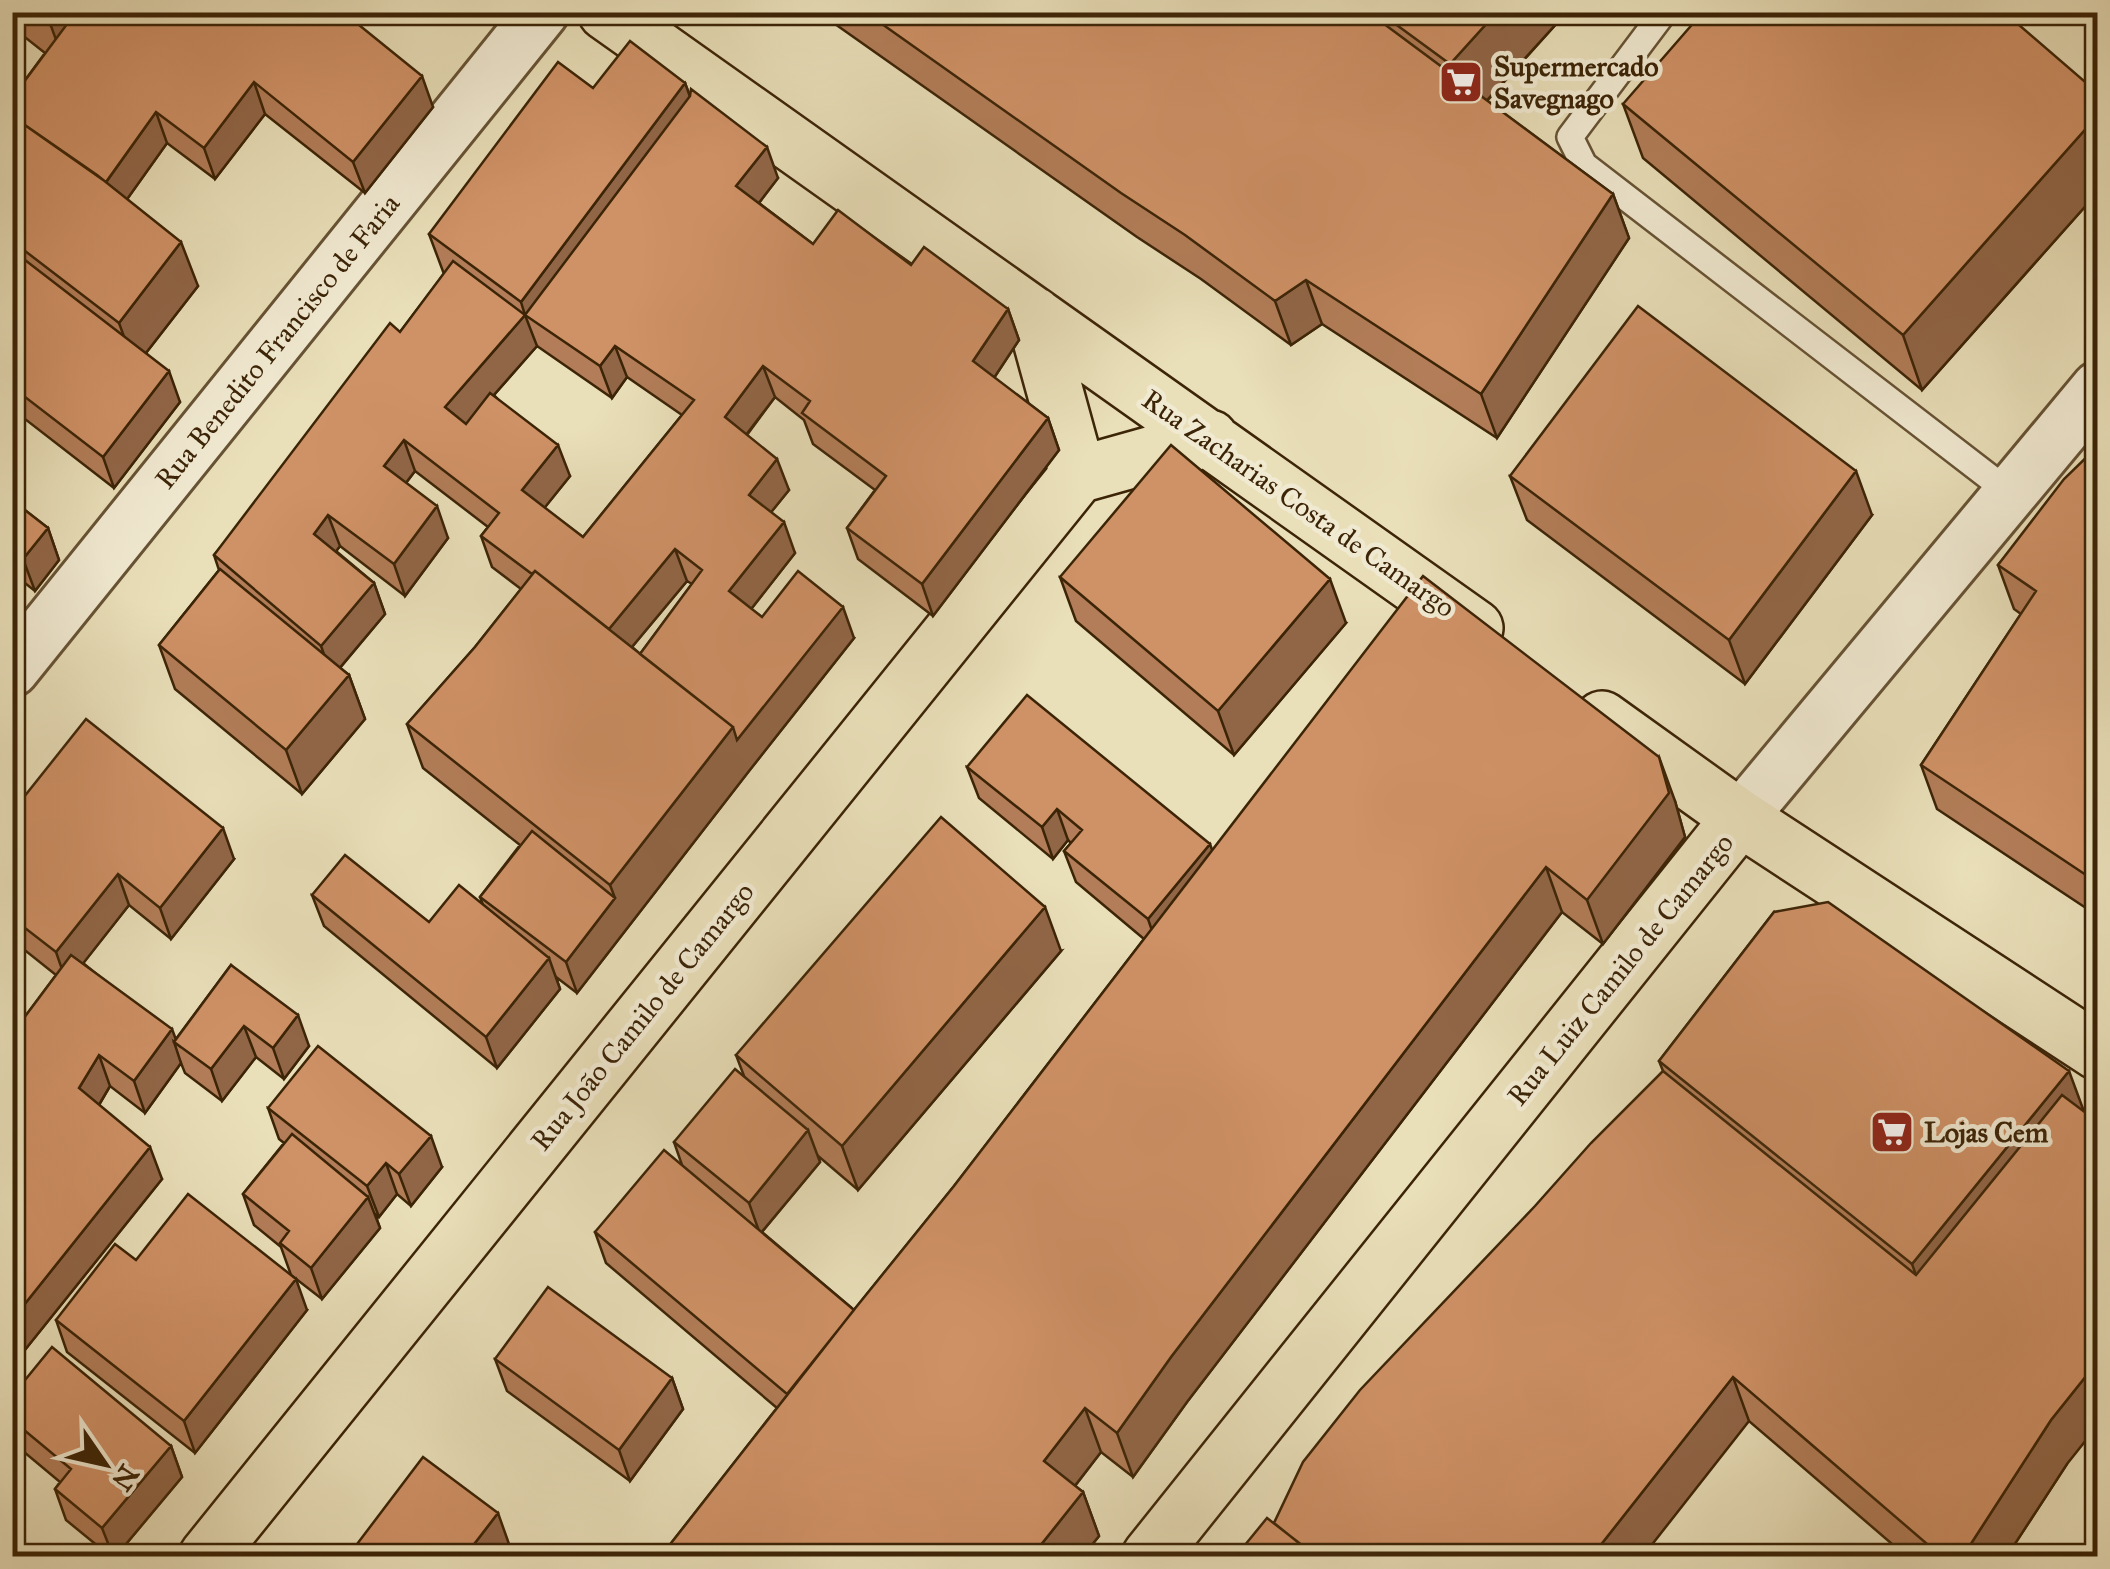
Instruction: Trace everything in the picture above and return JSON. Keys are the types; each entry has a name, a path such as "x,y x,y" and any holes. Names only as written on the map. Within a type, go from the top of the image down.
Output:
{"main road":[{"name":"Rua Zacharias Costa de Camargo","path":"606,12 1515,657"},
{"path":"1034,315 1078,474 1210,438"},
{"name":"Rua João Camilo de Camargo","path":"207,1556 1078,474"},
{"path":"1564,692 1740,818 2098,1052"},
{"name":"Rua Luiz Camilo de Camargo","path":"1150,1556 1740,818"}],"street":[{"name":"Rua Benedito Francisco de Faria","path":"12,670 542,12"},
{"name":"Rua Luiz Camilo de Camargo","path":"1740,818 2098,388"}],"lane":[{"path":"1664,12 1570,137 1584,165 2010,493"}],"building":[{"path":"34,12 61,12 51,26"},
{"path":"76,12 343,12 422,76 353,162 254,82 204,148 156,112 106,182 12,116 12,98"},
{"path":"865,12 1368,12 1613,194 1481,394 1306,280 1275,301"},
{"path":"1379,12 1497,12 1450,64"},
{"path":"1703,12 2004,12 2098,93 2098,115 1903,335 1623,104"},
{"path":"630,41 685,83 521,302 429,234 558,62 593,88"},
{"path":"691,89 767,147 736,186 813,244 838,210 911,265 924,247 1008,309 973,361 1048,418 922,584 847,528 886,476 802,413 810,401 763,366 725,417 777,459 749,495 784,522 729,591 762,617 798,571 843,607 737,740 733,727 640,654 702,570 675,549 609,629 535,571 532,574 481,536 499,513 404,440 384,466 437,506 394,564 328,515 314,534 374,583 321,646 214,555 390,323 400,332 453,261 525,315 690,96","holes":["525,315 600,366 615,346 694,400 583,537 522,490 558,445 490,393 466,424 445,407"]},
{"path":"12,116 97,175 181,242 119,323 12,241"},
{"path":"12,250 169,371 103,457 12,387"},
{"path":"1638,306 1856,471 1729,640 1510,476"},
{"path":"1171,445 1330,579 1218,711 1060,577"},
{"path":"2098,446 2098,883 1921,765 2036,591 1998,565 2064,479"},
{"path":"12,500 48,528 23,559 12,551"},
{"path":"220,569 349,675 286,750 159,645"},
{"path":"535,571 733,727 610,885 407,724"},
{"path":"1423,576 1659,757 1669,793 1587,900 1546,867 1117,1433 1085,1408 1044,1461 1083,1492 1032,1556 661,1556 954,1186"},
{"path":"1027,695 1210,844 1148,919 1064,851 1082,830 1057,809 1042,827 967,767"},
{"path":"86,719 223,828 160,908 118,874 56,952 12,918 12,812"},
{"path":"941,817 1045,907 842,1146 736,1055"},
{"path":"532,831 615,898 566,962 480,897"},
{"path":"345,855 429,922 459,885 549,958 486,1037 312,895"},
{"name":"Lojas Cem","path":"1828,902 2069,1071 1912,1264 1659,1061 1774,912"},
{"path":"71,955 172,1029 134,1081 99,1055 79,1088 150,1147 12,1320 12,1034"},
{"path":"231,965 298,1015 273,1048 244,1026 211,1069 174,1042"},
{"path":"318,1046 431,1136 399,1174 386,1163 367,1186 268,1108"},
{"path":"735,1069 808,1130 749,1203 674,1142"},
{"path":"1663,1071 1916,1275 2062,1095 2098,1122 2098,1361 2051,1420 1963,1556 1941,1556 1733,1377 1592,1556 1315,1556 1274,1523 1303,1462 1360,1390"},
{"path":"292,1134 368,1197 311,1268 280,1243 289,1231 243,1194"},
{"path":"664,1150 854,1310 787,1394 595,1232"},
{"path":"188,1194 296,1279 184,1421 56,1320 115,1244 136,1260"},
{"path":"548,1287 672,1378 619,1450 495,1359"},
{"path":"52,1347 171,1446 102,1528 55,1489 71,1469 12,1420 12,1396"},
{"path":"423,1457 498,1513 465,1556 348,1556"},
{"path":"1267,1518 1316,1556 1236,1556"},
{"path":"12,1539 35,1556 12,1556"}],"place":[{"name":"Supermercado Savegnago","path":"1461,82"},
{"name":"Lojas Cem","path":"1892,1132"}]}
